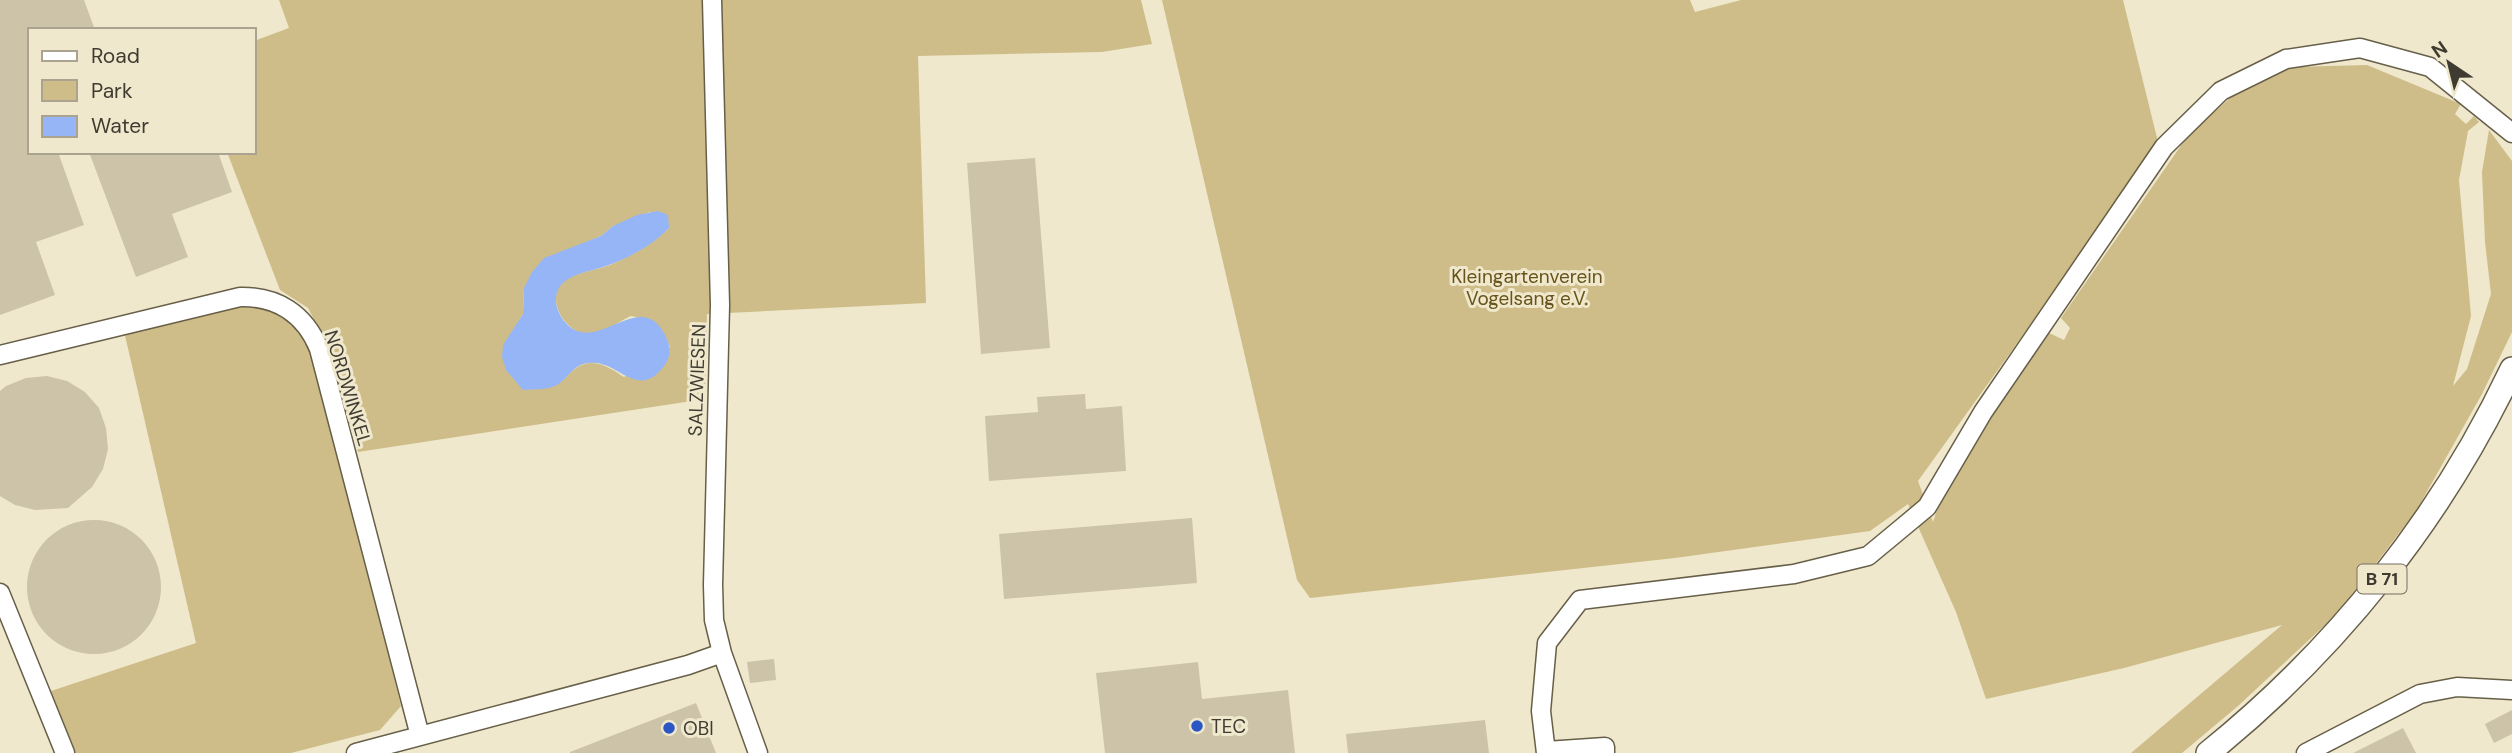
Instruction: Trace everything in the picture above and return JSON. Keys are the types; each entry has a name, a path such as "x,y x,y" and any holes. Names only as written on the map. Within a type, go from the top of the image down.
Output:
{"main road":[{"name":"B 71","path":"2208,753 2303,668 2372,592 2415,535 2457,472 2512,369"}],"street":[{"name":"SALZWIESEN","path":"712,0 720,305 714,620 722,653 758,753"},
{"path":"1605,753 1605,747 1546,752 1541,711 1547,643 1580,600 1794,574 1868,556 1897,533 1927,507 1983,412 2164,147 2221,91 2286,59 2360,48 2430,67 2512,133"},
{"name":"NORDWINKEL","path":"0,355 240,297 256,296 275,301 293,311 305,323 319,349 419,736"},
{"path":"0,593 65,753"},
{"path":"356,753 722,653"},
{"path":"2306,753 2420,694 2457,687 2512,690"}],"green space":[{"path":"279,0 1141,0 1152,44 1102,52 918,56 926,303 707,314 705,399 358,452 328,347 308,308 280,290 228,154 256,154 256,40 289,28","holes":["650,212 669,228 626,258 564,281 557,292 556,300 566,323 580,333 598,334 631,316 660,328 670,347 624,377 606,367 591,363 576,368 561,382 518,322 523,314 524,288 613,226"]},
{"name":"Kleingartenverein Vogelsang e.V.","path":"1162,0 1690,0 1695,12 1741,0 2123,0 2159,146 1918,481 1933,522 1938,507 1984,427 2047,332 2064,340 2070,328 2061,318 2189,134 2244,86 2293,67 2367,65 2461,104 2455,114 2466,124 2474,116 2479,122 2468,131 2459,180 2471,316 2453,386 2467,369 2491,294 2485,242 2482,172 2489,130 2512,161 2512,332 2482,394 2416,511 2338,613 2238,706 2182,753 2131,753 2282,625 2124,668 1986,699 1956,612 1908,504 1870,531 1675,558 1310,598 1297,580"},
{"path":"254,305 291,318 315,355 401,706 380,730 291,753 73,753 48,692 196,643 124,331 215,308"}],"water":[{"path":"658,211 668,215 669,228 663,234 623,259 566,280 559,288 556,301 563,320 577,331 604,329 631,318 644,317 656,322 669,344 670,352 664,366 654,376 636,380 599,363 583,364 555,386 523,390 506,370 502,357 503,345 523,314 524,288 532,272 544,258 601,236 613,226 637,215"}],"building":[{"path":"0,0 84,0 94,28 28,28 28,154 59,154 84,225 36,242 55,295 0,315"},
{"path":"90,154 219,154 232,192 172,214 188,257 136,277"},
{"path":"1035,158 1050,348 981,354 967,163"},
{"path":"47,376 67,381 85,392 99,408 106,428 108,449 103,469 92,487 68,508 35,510 15,505 0,496 0,391 26,378"},
{"path":"1085,394 1086,409 1122,406 1126,471 989,481 985,416 1038,412 1037,397"},
{"path":"1192,518 1197,583 1004,599 999,534"},
{"path":"94,520 120,525 141,540 156,561 161,587 156,613 141,634 120,649 94,654 68,649 47,634 32,613 27,587 32,561 47,540 68,525"},
{"path":"774,659 776,680 750,683 747,662"},
{"name":"TEC","path":"1198,662 1202,699 1288,690 1295,753 1105,753 1096,673"},
{"name":"OBI","path":"696,703 716,753 570,753 570,752"},
{"path":"2512,710 2512,734 2494,743 2485,724"},
{"path":"1485,720 1489,753 1348,753 1346,734"},
{"path":"2403,728 2416,753 2353,753"}],"place":[{"name":"TEC","path":"1197,726"},
{"name":"OBI","path":"669,728"}]}
